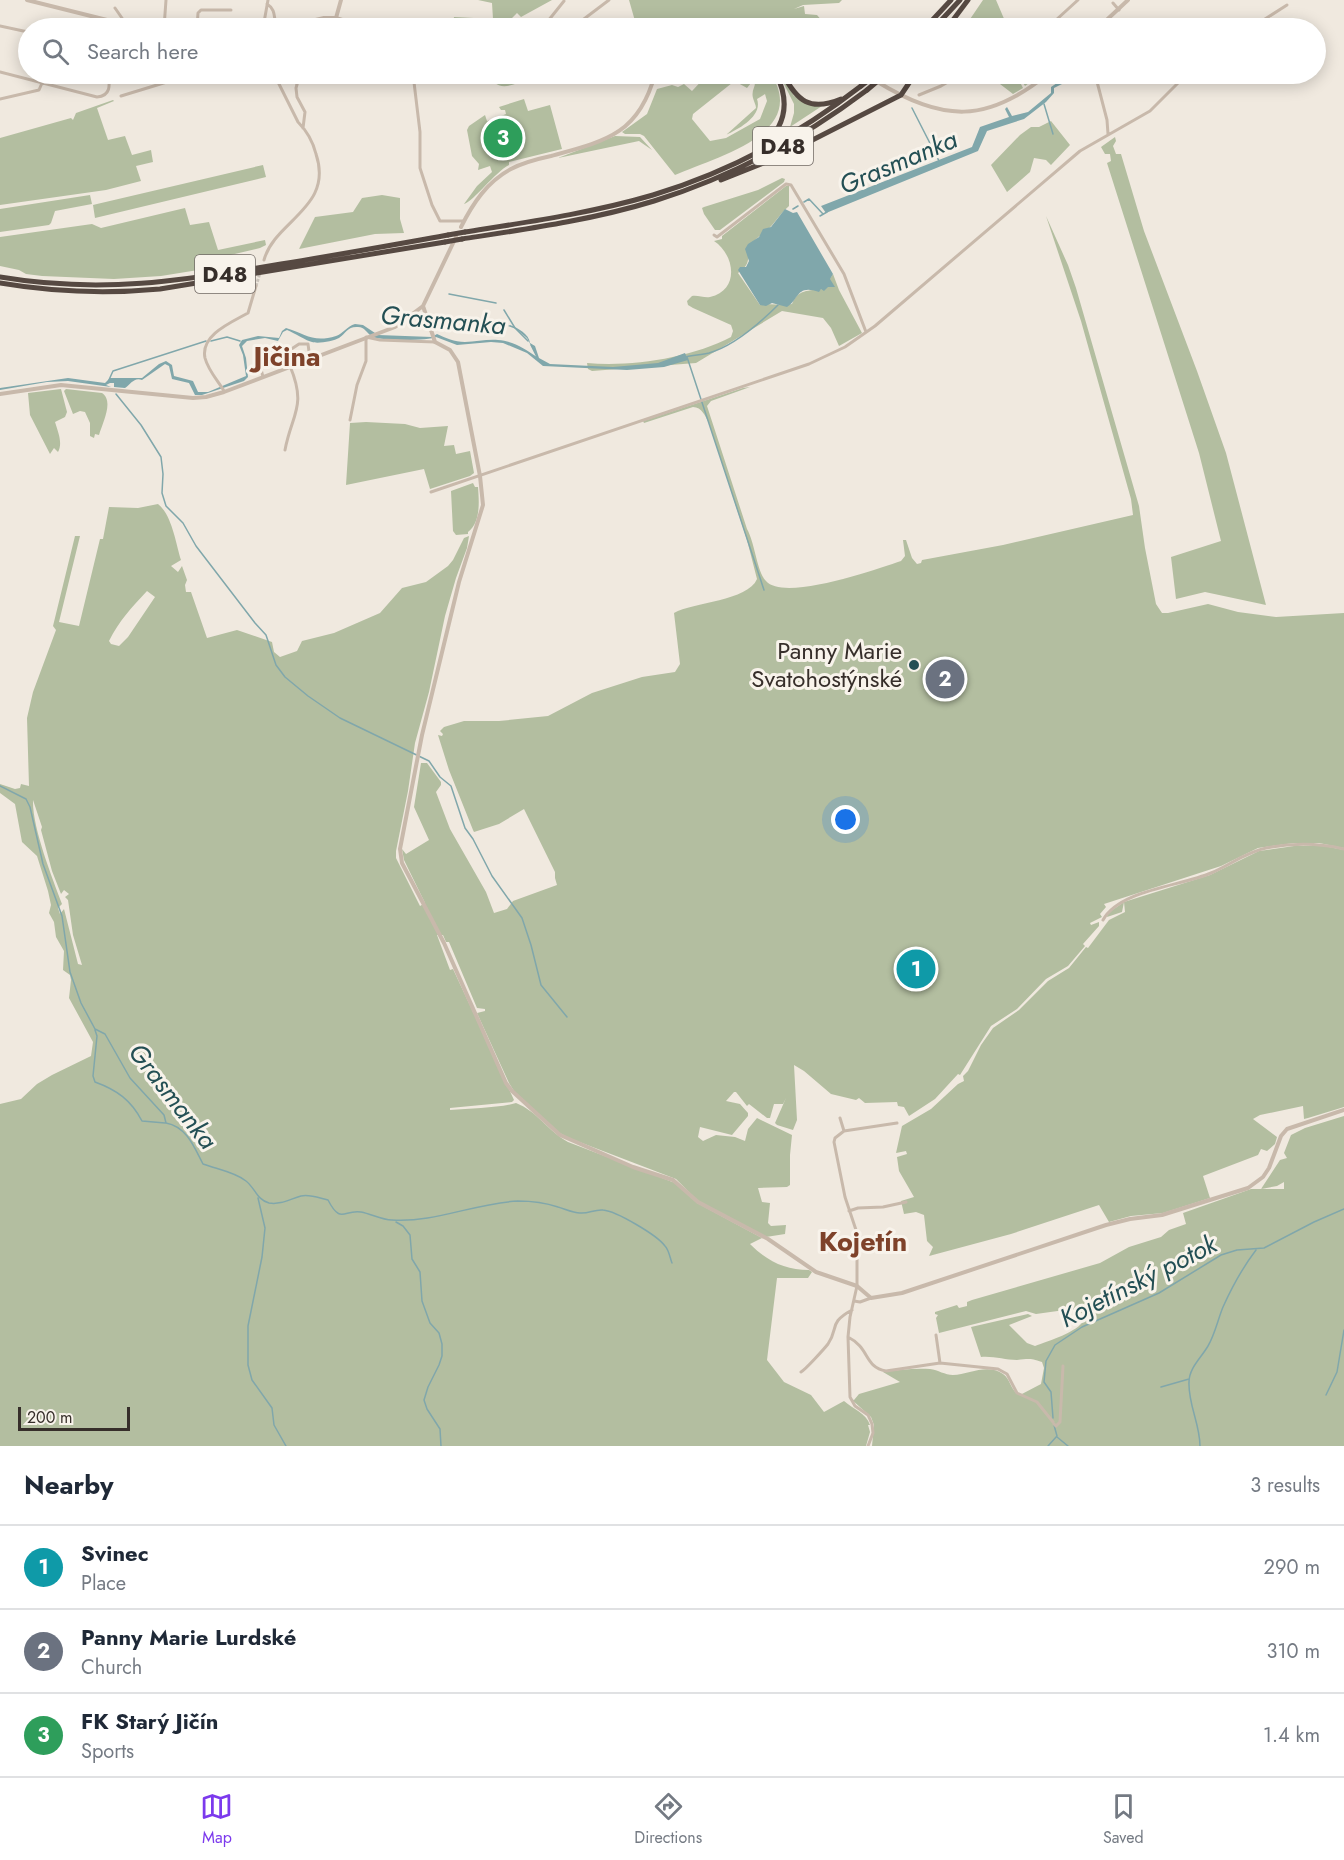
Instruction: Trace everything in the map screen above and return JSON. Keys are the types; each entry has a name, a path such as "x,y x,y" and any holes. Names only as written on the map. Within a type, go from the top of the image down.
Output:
{"highway":[{"path":"935,18 951,0"},
{"path":"943,18 960,0"},
{"path":"954,18 968,0"},
{"path":"751,156 770,140 783,118 785,98 780,84"},
{"path":"790,84 795,94 803,101 813,104 824,105 854,92"},
{"name":"D48","path":"0,283 80,292 160,290 607,213 690,189 737,170 831,116 868,84"},
{"name":"D48","path":"0,277 72,285 141,285 210,276 574,214 637,199 688,183 751,156 871,84"},
{"path":"690,189 730,177 781,156 901,95 908,84"}],"street":[{"path":"27,0 98,18"},
{"path":"165,18 166,0"},
{"path":"318,18 336,18 342,0"},
{"path":"585,18 609,0"},
{"path":"1058,18 1078,0"},
{"path":"1107,18 1116,6 1128,0"},
{"path":"550,18 564,1"},
{"path":"265,18 268,2"},
{"path":"268,2 275,18"},
{"path":"1267,18 1287,5"},
{"path":"115,8 121,18"},
{"path":"198,18 201,10 231,10"},
{"path":"0,26 18,30"},
{"path":"0,72 18,76"},
{"path":"0,99 39,90 40,84"},
{"path":"48,84 101,97 110,88 109,84"},
{"path":"121,96 160,84"},
{"path":"264,260 276,239 303,211 317,189 320,166 314,147 298,122 279,84"},
{"path":"297,84 297,97 305,112 303,128"},
{"path":"414,84 420,132 420,168 432,205 440,221 464,221"},
{"path":"460,227 484,189 513,168 584,147 628,126 637,117 652,84"},
{"path":"880,84 930,108 966,112 1003,103 1035,84"},
{"path":"919,94 944,84"},
{"path":"1098,84 1107,120 1108,134"},
{"path":"432,492 809,364 845,347 875,326 1080,151 1150,111 1177,84"},
{"path":"714,235 717,237 786,184 791,185 844,274 866,332"},
{"path":"0,394 61,385 193,398 206,397 222,388 263,377 395,327 423,306 459,238"},
{"path":"222,388 206,361 208,343 216,331 248,313 256,286"},
{"path":"423,306 434,339"},
{"path":"370,335 381,340 434,339 450,350 458,362 480,476 483,505 459,582 418,756 399,849 402,863 444,943 494,1057 512,1091 553,1130 568,1140 633,1167 674,1180 698,1202 768,1239 816,1272 857,1286 871,1298"},
{"path":"350,420 357,385 366,361 370,335"},
{"path":"263,377 261,369 299,344 308,344 310,359"},
{"path":"285,450 288,432 296,414 298,398 298,385 290,366"},
{"path":"1103,920 1109,909 1118,903 1210,873 1257,850 1302,844 1344,849"},
{"path":"854,1301 860,1302 902,1293 1106,1225 1162,1215 1245,1189 1263,1177 1269,1168 1281,1136 1287,1129 1344,1110"},
{"path":"840,1118 844,1131"},
{"path":"868,1446 873,1433 872,1424 868,1414 855,1406 850,1397 848,1337 857,1286 856,1230 849,1211 834,1142 835,1138 844,1131 897,1123"},
{"path":"849,1211 906,1202"},
{"path":"855,1295 862,1292"},
{"path":"801,1372 829,1342 835,1323 852,1310"},
{"path":"936,1335 940,1363"},
{"path":"848,1337 861,1346 872,1364 880,1370 940,1363 988,1367 1003,1371 1017,1393 1037,1402 1056,1426 1060,1422 1063,1366"}],"green space":[{"path":"478,0 552,0 521,17 517,13 512,18 493,18 492,3"},
{"path":"629,0 842,0 839,3 803,5 794,9 804,6 805,14 817,15 820,18 634,18"},
{"path":"983,0 996,0 1004,18 971,18"},
{"path":"684,84 692,91 699,84 731,84 693,114 692,119 710,141 726,138 760,119 767,101 765,94 757,99 757,111 749,121 726,135 756,108 752,94 755,84 775,84 780,95 778,113 768,128 752,141 732,152 675,175 644,136 622,132 647,114 657,89 672,85 678,87"},
{"path":"784,84 787,84 794,96 822,106 790,127 794,104"},
{"path":"1000,84 1021,84 1023,88 1013,94"},
{"path":"524,99 528,111 550,105 562,149 509,162 509,165 464,204 477,186 492,172 490,166 478,170 479,164 472,156 467,130 469,126 485,115 487,121 501,118 506,114 505,110 499,107"},
{"path":"113,100 97,108 108,140 125,136 132,155 151,150 153,162 136,166 141,181 106,190 0,205 0,138 71,118 73,120 76,113"},
{"path":"1051,121 1070,145 1051,165 1046,160 1034,158 1030,172 1007,192 991,165 1020,135 1031,127 1039,127"},
{"path":"615,136 640,137 652,150 639,141 558,158"},
{"path":"1115,137 1116,141 1113,146 1116,154 1121,154 1144,231 1226,453 1266,605 1205,592 1176,599 1171,557 1221,541 1199,453 1107,163 1111,161 1110,154 1105,154 1101,147"},
{"path":"263,165 266,177 95,218 93,205"},
{"path":"782,178 785,179 784,182 720,230 715,230 704,214 702,208 704,207 758,190"},
{"path":"789,186 789,206 751,245 748,261 738,273 760,305 792,304 800,293 823,289 833,274 862,333 839,346 831,328 823,318 782,311 696,363 592,371 588,369 587,363 623,364 680,356 731,337 733,331 731,325 693,308 688,305 687,301 692,296 710,297 720,293 726,287 730,280 730,263 721,247 714,241 722,239 722,236"},
{"path":"90,195 92,204 55,211 49,225 0,232 0,209"},
{"path":"382,195 400,198 400,219 404,233 375,234 299,249 315,217 353,212 362,198"},
{"path":"185,208 190,225 209,222 218,250 265,240 266,245 222,257 220,258 223,266 161,276 114,279 42,276 0,266 0,237 92,224 101,228"},
{"path":"1046,216 1076,288 1139,506 1156,604 1162,613 1208,604 1238,612 1276,617 1344,613 1344,848 1319,843 1294,843 1258,848 1221,866 1104,904 1106,907 1100,914 1102,917 1090,923 1091,925 1099,922 1099,926 1068,966 1046,979 1017,1009 991,1026 960,1075 958,1074 935,1099 909,1116 904,1107 898,1106 897,1102 865,1103 859,1098 856,1100 831,1094 794,1065 797,1120 793,1130 775,1123 786,1098 783,1104 774,1104 770,1118 767,1118 749,1104 747,1106 734,1092 726,1101 740,1104 748,1116 732,1135 700,1127 698,1137 703,1141 716,1135 735,1137 745,1141 748,1129 757,1118 792,1135 790,1185 758,1188 762,1202 770,1203 768,1223 771,1226 786,1225 785,1234 766,1237 699,1202 676,1179 558,1132 514,1091 509,1083 477,1013 485,1009 477,1008 449,942 446,942 443,935 437,935 450,970 453,969 514,1100 450,1108 450,1110 516,1103 530,1111 568,1142 675,1183 697,1203 762,1238 750,1244 770,1260 784,1266 812,1272 808,1278 777,1278 767,1360 784,1382 811,1395 824,1412 844,1401 862,1414 870,1425 868,1425 870,1432 866,1446 0,1446 0,1104 21,1099 37,1084 91,1056 93,1042 69,998 70,975 63,970 64,951 56,937 54,922 49,913 51,905 37,856 22,842 15,804 0,793 0,784 15,789 20,788 21,784 29,786 27,718 33,692 56,630 53,626 75,536 80,536 59,622 79,626 100,539 103,539 109,507 138,508 158,504 170,522 181,560 171,566 178,572 182,566 187,580 186,592 191,592 207,638 237,630 272,642 274,652 280,657 297,651 302,641 334,633 380,613 402,588 426,582 448,566 464,538 469,536 445,616 429,692 415,743 396,858 420,906 425,903 404,860 402,849 406,854 429,840 414,807 421,763 427,763 441,782 436,792 450,829 486,892 494,913 507,909 513,901 557,885 555,872 524,809 499,824 474,832 449,770 438,735 443,734 440,731 444,727 464,721 499,721 548,716 592,693 642,677 675,672 680,664 674,613 732,597 752,586 757,579 747,540 709,423 703,412 693,407 644,423 643,421 750,387 711,401 707,406 760,571 766,581 776,586 791,588 831,582 901,561 905,556 903,540 906,540 912,558 917,564 922,560 1003,545 1133,515 1131,499 1081,321","holes":["147,591 155,597 128,637 119,646 111,644 109,641 117,627","33,800 52,871 61,894 64,890 69,894 65,897 68,900 73,935 82,965 78,964 64,909 60,914 58,908 62,904 39,838"]},
{"path":"61,389 67,412 65,417 55,422 60,445 58,452 54,448 50,454 30,415 28,393"},
{"path":"66,389 102,393 105,397 107,406 99,435 95,434 94,438 90,436 90,423 85,412 80,411 73,414 64,391"},
{"path":"350,423 405,424 420,428 448,426 444,446 454,445 456,454 470,451 474,473 430,489 424,469 346,485"},
{"path":"473,483 475,487 478,487 477,517 468,534 456,535 453,531 451,491"},
{"path":"1294,846 1324,846 1344,850 1344,1107 1304,1119 1303,1106 1260,1115 1253,1119 1277,1137 1275,1144 1267,1151 1261,1149 1258,1155 1203,1176 1210,1198 1163,1213 1131,1216 1109,1222 1099,1205 1011,1234 929,1256 933,1247 927,1241 924,1215 916,1212 904,1214 901,1201 914,1197 899,1171 897,1157 907,1154 906,1151 896,1153 902,1126 931,1109 964,1081 963,1076 993,1028 1019,1010 1048,981 1069,968 1109,920 1125,912 1124,902 1210,875 1259,851"},
{"path":"1124,902 1122,912 1107,917 1108,913"},
{"path":"1344,1116 1344,1446 872,1446 874,1425 871,1417 851,1399 854,1400 859,1394 900,1382 883,1372 930,1369 953,1375 991,1369 1006,1376 1014,1391 1020,1395 1041,1384 1044,1368 1042,1362 1029,1359 981,1357 971,1327 1028,1314 1032,1316 1009,1325 1027,1343 1035,1346 1069,1332 1084,1320 1082,1313 1072,1309 1036,1314 1026,1311 939,1333 936,1318 938,1315 935,1312 957,1305 959,1308 967,1306 967,1302 972,1300 1100,1263 1129,1247 1161,1237 1169,1230 1186,1224 1183,1213 1251,1189 1261,1189 1280,1160 1287,1158 1284,1153 1291,1135 1305,1128","holes":["1284,1182 1284,1189 1261,1189 1277,1186"]}],"water":[{"path":"1062,84 1054,88 1054,93 1046,102 1024,119 987,131 978,151 826,213 821,206 972,147 980,127 1009,117 1005,109 1007,107 1012,116 1028,112 1051,93 1051,87"},
{"path":"785,209 793,213 797,212 833,274 830,279 835,287 828,287 824,291 821,289 819,292 802,291 787,307 772,303 766,306 760,305 738,270 740,267 746,267 749,261 745,249 748,244 759,237 763,229 771,227"},
{"path":"355,324 363,325 378,335 432,337 437,334 461,342 504,341 519,346 537,357 527,338 508,326 510,325 525,334 530,343 535,346 539,358 550,364 613,367 658,363 685,353 688,360 664,367 627,370 543,366 527,353 503,343 457,345 436,337 415,340 386,339 373,337 362,328 355,327 337,339 315,343 287,330 283,332 278,341 265,338 247,341 242,346 248,377 244,381 202,395 195,395 189,383 172,379 169,366 165,364 142,380 135,380 125,388 114,387 114,383 106,385 111,387 68,381 0,390 0,388 68,378 105,383 110,378 142,378 166,361 172,365 174,376 193,381 198,392 208,392 246,376 239,345 242,340 258,336 279,338 282,331 286,328 321,339 338,335"}],"waterway":[{"path":"1044,104 1053,134"},
{"path":"912,108 939,161"},
{"path":"804,202 809,199 823,214"},
{"path":"793,209 798,206"},
{"name":"Grasmanka","path":"820,216 827,212"},
{"path":"449,294 496,303"},
{"name":"Grasmanka","path":"685,357 709,353 728,345 755,326 778,305"},
{"path":"504,310 515,328 528,341"},
{"path":"211,341 227,337 240,341"},
{"path":"108,382 113,371 206,341"},
{"path":"531,345 537,357"},
{"path":"687,357 764,590"},
{"path":"116,394 141,425 161,457 162,493 166,506 183,523 196,546 266,635 276,665 285,677 340,718 429,761 440,777 451,786 465,828 492,876 522,918 541,985 567,1017"},
{"name":"Grasmanka","path":"0,786 26,799 30,807 43,864 62,916 70,972 81,1003 95,1029 105,1034 130,1078 164,1115 166,1123 185,1133 203,1164 242,1178 259,1197 269,1203 311,1196 328,1200 332,1208 340,1214 361,1212 388,1220 424,1219 486,1205 518,1201 543,1203 577,1213 609,1211 661,1241 672,1263"},
{"path":"95,1030 97,1036 93,1076 95,1082 123,1097 142,1121 165,1123"},
{"path":"258,1198 265,1228 262,1257 248,1326 248,1365 252,1380 272,1408 274,1425 286,1446"},
{"name":"Kojetínský potok","path":"1053,1418 1051,1392 1044,1382 1046,1361 1055,1345 1082,1327 1159,1293 1221,1255 1237,1250 1264,1248 1344,1209"},
{"path":"396,1222 403,1226 410,1235 412,1259 420,1272 422,1301 430,1323 439,1333 442,1344 442,1356 424,1400 440,1429 441,1446"},
{"path":"1200,1446 1190,1398 1190,1377 1210,1341 1234,1285 1256,1250"},
{"path":"1326,1395 1337,1372 1344,1330"},
{"path":"1161,1387 1189,1379"},
{"name":"Kojetínský potok","path":"1048,1446 1057,1436 1054,1425"},
{"path":"1057,1437 1068,1446"}],"tunnel":[{"path":"256,286 260,273"}],"place":[{"name":"FK Starý Jičín","path":"503,138"},
{"name":"Panny Marie Svatohostýnské","path":"914,665"},
{"name":"Panny Marie Lurdské","path":"945,679"},
{"name":"Svinec","path":"916,969"}],"district":[{"name":"Jičina","path":"287,357"},
{"name":"Kojetín","path":"863,1242"}]}
